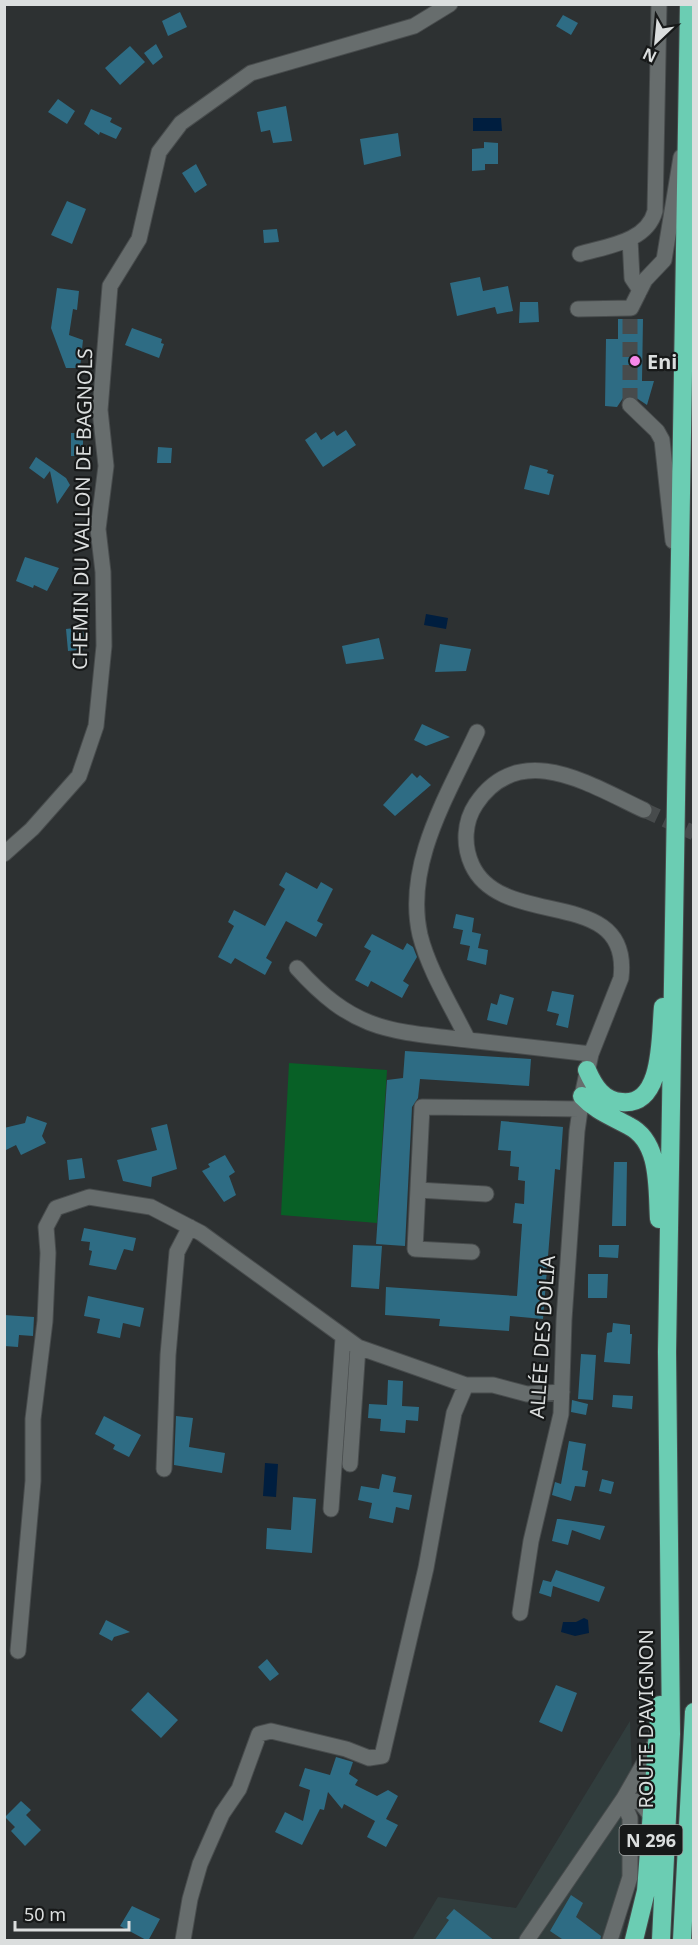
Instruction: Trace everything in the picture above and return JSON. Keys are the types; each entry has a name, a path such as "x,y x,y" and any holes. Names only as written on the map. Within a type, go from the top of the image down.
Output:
{"highway":[{"name":"N 296","path":"634,1941 646,1891 668,1605 667,1352 689,4"},
{"path":"589,1062 597,1090 616,1102 630,1103 641,1099 653,1083 676,895"},
{"path":"581,1103 640,1133 648,1143 653,1156 667,1352"},
{"name":"ROUTE D'AVIGNON","path":"661,1941 671,1734 668,1605"},
{"path":"682,1941 693,1712"}],"street":[{"name":"CHEMIN DU VALLON DE BAGNOLS","path":"4,854 32,829 79,776 96,726 104,646 104,572 98,529 106,466 100,399 110,286 139,239 159,152 181,123 251,73 414,26 450,4"},
{"path":"580,254 630,239 647,227 656,210 659,4"},
{"path":"578,309 631,314 640,290 664,260 687,123"},
{"path":"630,239 632,278 640,290"},
{"path":"630,405 657,431 665,451 678,590"},
{"path":"468,1040 425,951 420,934 417,890 421,862 429,837 477,732"},
{"name":"ALLÉE DES DOLIA","path":"520,1613 531,1541 561,1414 565,1309 581,1103 589,1062 621,978 622,966 616,943 607,930 591,919 572,912 524,904 498,893 484,882 472,866 466,845 466,830 477,802 491,787 508,776 523,771 556,771 644,810"},
{"path":"297,968 316,988 357,1018 374,1025 589,1062"},
{"path":"472,1252 415,1248 422,1107 581,1103"},
{"path":"418,1190 486,1194"},
{"path":"18,1651 31,1503 33,1419 45,1321 48,1253 46,1227 56,1208 89,1197 151,1207 190,1227 358,1347 466,1385 492,1385 527,1394 562,1392"},
{"path":"164,1469 168,1355 177,1252 190,1227"},
{"path":"331,1509 343,1338"},
{"path":"350,1464 358,1347"},
{"path":"183,1941 190,1899 200,1864 222,1814 239,1789 259,1734 271,1731 346,1749 369,1758 382,1756 426,1568 454,1413 466,1385"},
{"path":"527,1941 622,1801 657,1738"},
{"path":"622,1801 641,1803 651,1816"},
{"path":"610,1941 630,1877 630,1818 622,1801"}],"shaded area":[{"path":"630,1721 636,1872 621,1940 412,1940 438,1897 516,1908"}],"green space":[{"path":"289,1063 387,1070 377,1223 281,1215"}],"water":[{"path":"473,118 501,118 502,131 473,131"},
{"path":"426,614 448,618 446,629 424,625"},
{"path":"265,1463 278,1464 276,1497 263,1496"},
{"path":"584,1618 588,1620 589,1633 575,1636 561,1632 563,1622 576,1622"}],"building":[{"path":"180,12 187,27 168,36 162,21"},
{"path":"563,15 578,23 571,35 556,26"},
{"path":"156,44 163,57 153,65 144,53"},
{"path":"130,46 145,62 120,85 105,68"},
{"path":"58,99 75,111 67,124 48,112"},
{"path":"286,106 292,141 273,143 270,130 261,132 257,112"},
{"path":"91,109 112,118 110,122 122,128 116,139 100,132 99,135 84,124"},
{"path":"398,133 401,156 364,165 360,139"},
{"path":"484,142 498,143 498,164 485,164 485,170 472,171 472,149 484,148"},
{"path":"196,164 207,185 195,193 182,173"},
{"path":"67,201 86,209 72,244 51,235"},
{"path":"277,229 279,242 264,243 263,230"},
{"path":"480,277 483,291 508,286 513,311 497,314 495,307 457,316 450,283"},
{"path":"57,288 79,291 77,310 73,309 69,335 83,340 80,368 66,368 51,328"},
{"path":"520,302 538,302 539,322 519,323"},
{"path":"618,319 643,319 642,381 654,381 647,405 632,395 623,398 617,407 605,406 606,339 618,339"},
{"path":"132,328 162,339 161,343 164,344 159,358 125,345"},
{"path":"346,430 356,445 323,467 305,440 316,432 321,440 334,431 337,436"},
{"path":"71,433 83,433 83,456 71,456"},
{"path":"158,447 172,448 171,463 157,463"},
{"path":"36,457 66,478 70,485 57,504 50,471 44,479 29,468"},
{"path":"530,465 548,470 547,473 554,475 549,495 524,489"},
{"path":"25,557 59,568 47,591 16,581"},
{"path":"83,627 85,649 68,651 66,629"},
{"path":"379,638 384,659 346,664 342,646"},
{"path":"440,644 471,649 466,671 435,672"},
{"path":"422,724 450,737 426,746 414,740"},
{"path":"412,773 417,778 420,775 431,785 395,816 383,805"},
{"path":"286,872 317,889 321,882 333,889 317,921 323,924 316,937 286,921 266,958 272,962 265,975 235,958 231,964 218,957 234,926 228,922 234,910 265,926 285,889 279,885"},
{"path":"456,914 474,918 472,932 453,928"},
{"path":"463,930 481,934 478,948 488,950 486,965 467,960 470,946 460,944"},
{"path":"372,934 403,950 407,943 413,947 417,957 403,981 409,985 402,998 371,981 368,987 355,980 371,951 364,947"},
{"path":"552,991 574,995 568,1028 556,1025 559,1014 547,1011"},
{"path":"500,994 514,998 507,1025 487,1020 491,1003 497,1005"},
{"path":"405,1051 531,1059 529,1086 420,1079 418,1098 412,1107 405,1246 376,1244 387,1080 403,1078"},
{"path":"27,1116 47,1123 42,1136 46,1143 21,1155 16,1145 4,1151 4,1128 25,1123"},
{"path":"501,1121 563,1127 560,1170 555,1169 543,1319 510,1316 509,1331 439,1326 440,1319 385,1315 386,1287 517,1296 522,1224 513,1223 515,1203 524,1204 525,1181 518,1180 519,1167 510,1166 511,1151 498,1150"},
{"path":"167,1124 177,1169 152,1177 151,1187 123,1181 117,1160 157,1150 151,1128"},
{"path":"225,1155 235,1172 229,1176 236,1195 224,1202 202,1171 210,1167 208,1164"},
{"path":"82,1158 85,1178 69,1180 67,1160"},
{"path":"614,1162 627,1162 626,1226 612,1226"},
{"path":"84,1228 136,1238 133,1251 124,1249 116,1270 89,1265 92,1251 89,1250 90,1242 81,1241"},
{"path":"353,1245 382,1246 379,1289 351,1287"},
{"path":"599,1245 619,1245 618,1258 599,1257"},
{"path":"588,1274 608,1274 607,1298 588,1298"},
{"path":"88,1296 144,1308 140,1327 123,1323 120,1338 97,1333 100,1319 84,1316"},
{"path":"4,1315 34,1317 33,1336 19,1335 18,1347 4,1346"},
{"path":"613,1323 630,1325 630,1334 632,1334 630,1364 604,1362 607,1333 612,1332"},
{"path":"581,1354 596,1355 593,1400 578,1399"},
{"path":"388,1380 403,1381 402,1406 419,1407 418,1421 406,1420 405,1433 380,1431 381,1419 368,1418 369,1404 387,1405"},
{"path":"613,1395 633,1396 632,1409 612,1407"},
{"path":"572,1400 588,1404 586,1415 571,1412"},
{"path":"104,1416 141,1435 129,1457 113,1449 115,1445 95,1434"},
{"path":"176,1416 193,1418 189,1447 225,1453 222,1473 174,1465"},
{"path":"569,1441 586,1444 582,1470 588,1471 585,1487 575,1486 571,1501 552,1495 555,1482 561,1484"},
{"path":"382,1474 396,1477 393,1492 412,1495 409,1510 396,1507 393,1523 369,1518 372,1503 358,1500 361,1486 379,1489"},
{"path":"602,1479 614,1482 611,1494 599,1491"},
{"path":"293,1497 316,1499 312,1553 266,1549 267,1528 291,1530"},
{"path":"557,1519 605,1526 600,1540 572,1530 568,1545 552,1541"},
{"path":"556,1570 605,1587 599,1602 553,1586 551,1597 539,1593 543,1580 551,1582"},
{"path":"106,1620 130,1632 114,1637 112,1641 99,1634"},
{"path":"267,1659 279,1674 270,1681 258,1667"},
{"path":"556,1685 577,1693 562,1732 539,1722"},
{"path":"148,1692 178,1720 161,1738 131,1710"},
{"path":"336,1757 353,1762 349,1774 358,1780 355,1785 377,1796 388,1790 398,1796 386,1819 398,1825 386,1847 367,1837 375,1821 344,1804 342,1809 328,1792 324,1810 320,1809 302,1845 275,1832 285,1812 303,1821 310,1790 299,1786 305,1768 330,1775"},
{"path":"21,1801 31,1810 26,1815 41,1830 25,1846 11,1831 15,1827 5,1817"},
{"path":"571,1895 583,1903 576,1917 601,1936 600,1941 565,1941 550,1931"},
{"path":"132,1906 160,1919 148,1941 120,1926"},
{"path":"454,1909 495,1941 434,1941 449,1920 446,1918"}],"tunnel":[{"path":"630,319 630,405"},
{"path":"644,810 694,833"}],"place":[{"name":"Eni","path":"635,361"}]}
